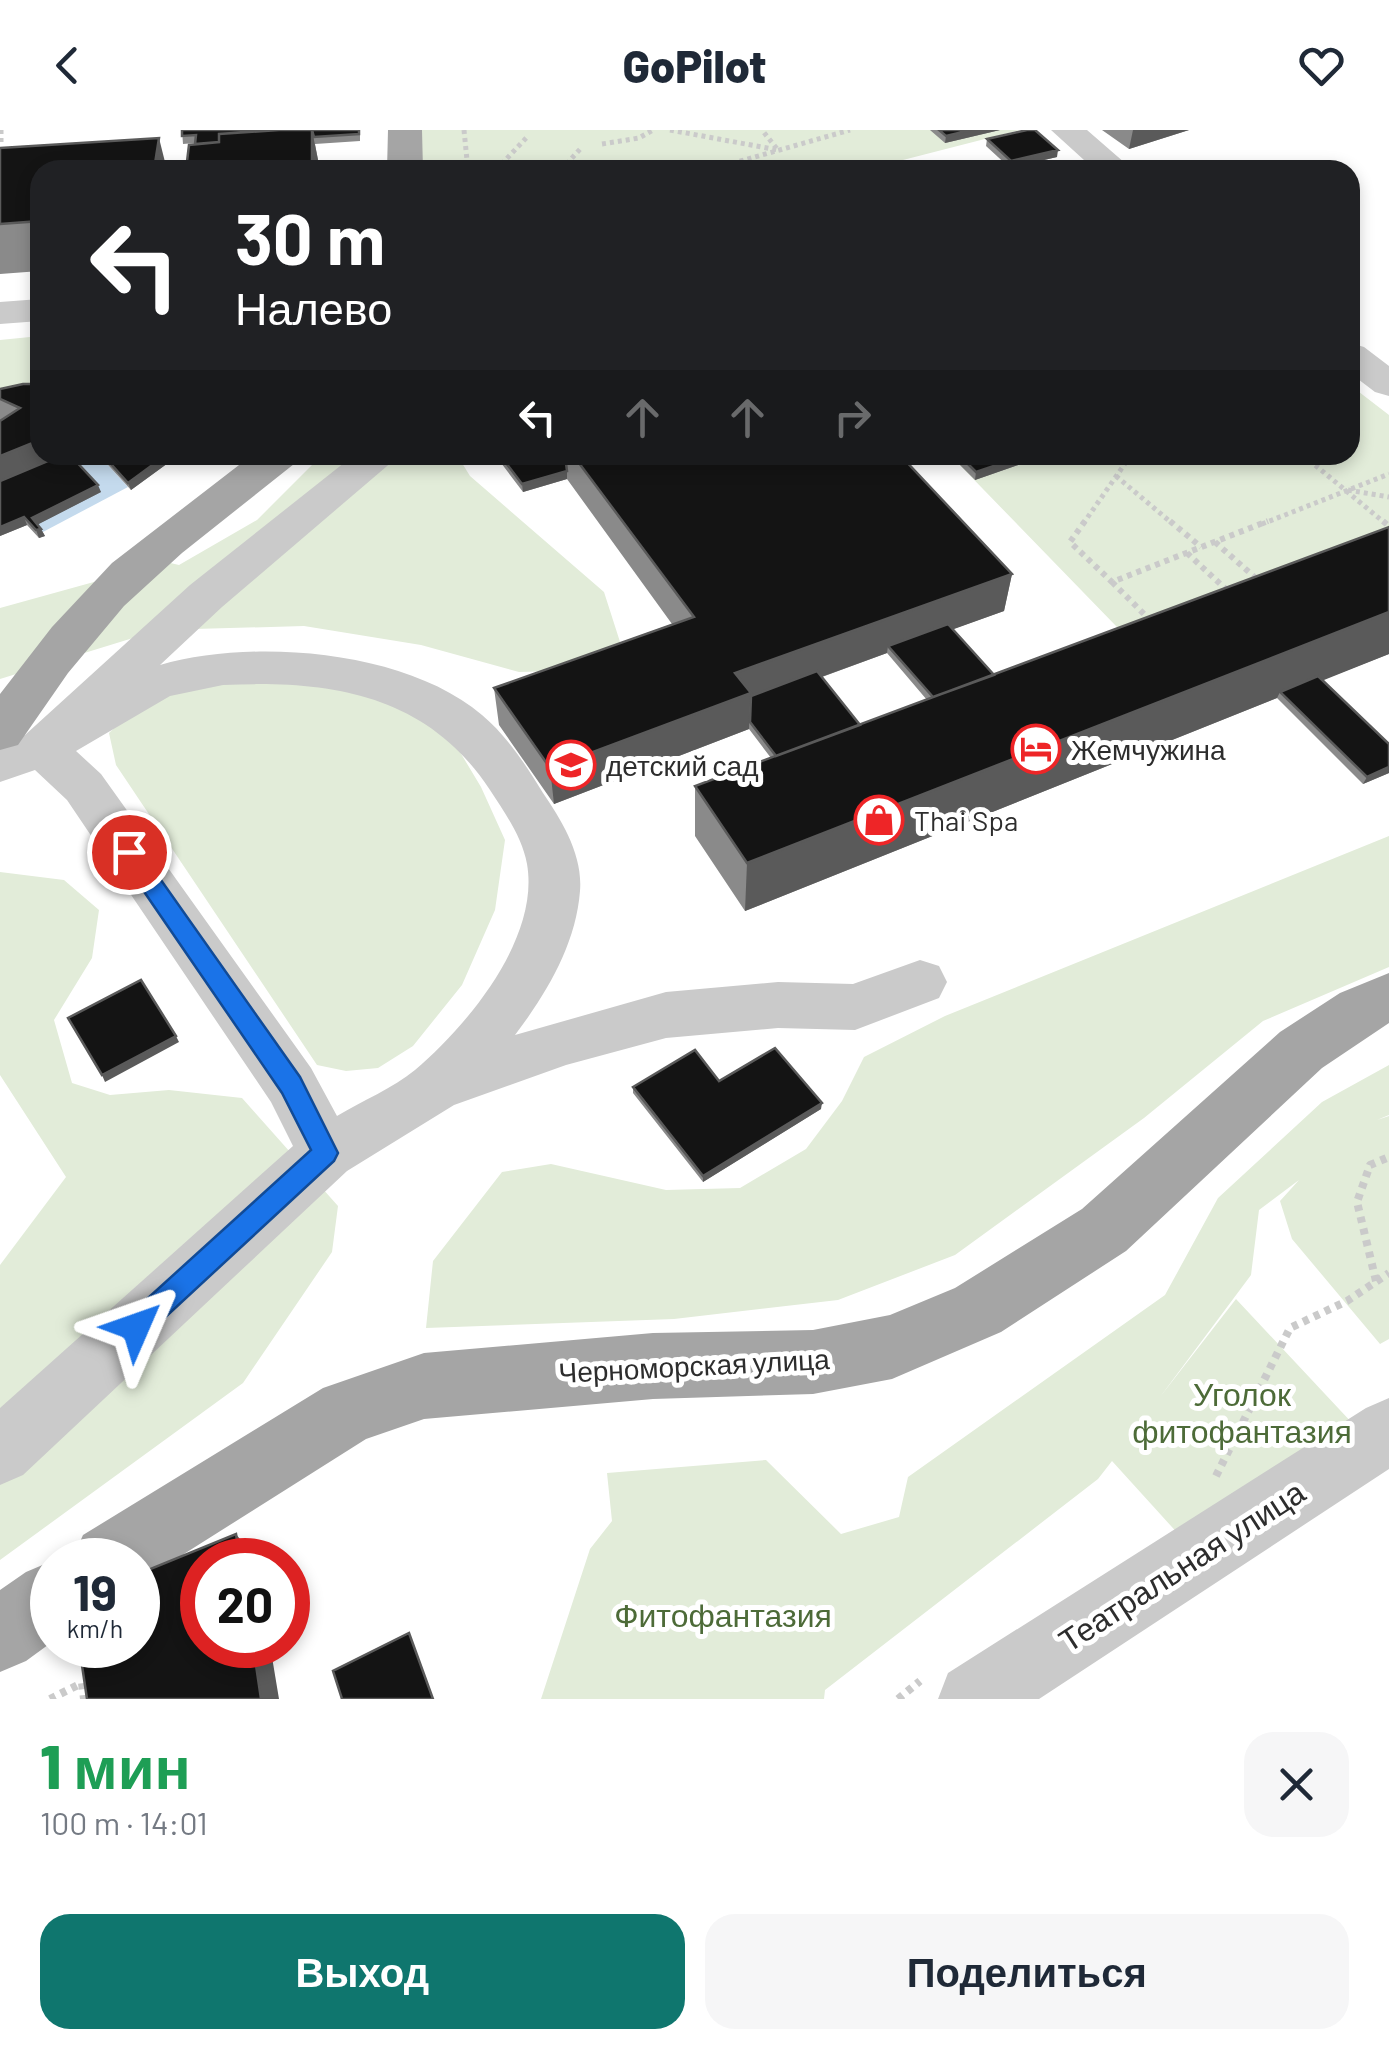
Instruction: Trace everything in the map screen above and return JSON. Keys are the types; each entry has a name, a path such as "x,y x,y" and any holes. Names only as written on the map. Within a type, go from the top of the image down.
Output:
{"main road":[{"path":"405,130 405,160"},
{"path":"14,748 76,630 147,557 266,465"},
{"name":"Черноморская улица","path":"144,1538 347,1412 424,1386 654,1366 814,1362 892,1348 978,1310 1104,1230 1301,1050 1360,1010 1389,998"},
{"path":"0,1634 30,1613"}],"street":[{"path":"1066,130 1104,160"},
{"path":"0,314 30,311"},
{"path":"1360,362 1389,384"},
{"path":"14,748 368,465"},
{"path":"14,748 171,678 235,668 325,670 370,682 454,719 496,759 547,840 554,890 538,955 501,1016 434,1088"},
{"path":"14,748 84,787 291,1085 326,1153"},
{"path":"0,1452 326,1153 434,1088 564,1042 666,1015 758,1006 855,1007 920,982"},
{"name":"Театральная улица","path":"952,1686 1389,1431"}],"path":[{"path":"1,130 1,143"},
{"path":"464,130 467,160"},
{"path":"602,144 639,138 653,130"},
{"path":"670,130 778,150"},
{"path":"762,130 778,150"},
{"path":"744,160 850,130"},
{"path":"505,160 528,136"},
{"path":"570,160 582,147"},
{"path":"1124,465 1070,542 1162,633"},
{"path":"1316,465 1389,526"},
{"path":"1112,582 1389,474"},
{"path":"1116,476 1201,547"},
{"path":"1347,490 1389,496"},
{"path":"1215,542 1260,581"},
{"path":"1187,552 1244,606"},
{"path":"1376,1282 1357,1202 1370,1165 1389,1157"},
{"path":"1208,1493 1290,1328 1347,1301 1389,1273"},
{"path":"50,1699 82,1683 84,1699"},
{"path":"898,1699 952,1686"}],"green space":[{"path":"413,130 1020,130 903,160 411,160"},
{"path":"30,337 30,414 0,419 0,340"},
{"path":"1360,393 1389,415 1389,572 1149,660 960,465 1360,465"},
{"path":"312,465 463,465 470,476 604,592 621,645 595,670 519,672 421,645 304,626 159,630 0,679 0,608 166,562 179,565 257,520"},
{"path":"182,680 326,681 391,702 451,737 481,787 505,840 495,910 462,985 413,1046 378,1068 346,1071 317,1065 116,765 109,733 132,711"},
{"path":"1389,836 1389,967 1263,1021 1144,1118 955,1255 838,1300 674,1319 426,1328 433,1261 502,1172 551,1164 666,1190 740,1188 806,1149 842,1101 864,1057 945,1016"},
{"path":"0,872 64,880 99,910 92,958 54,1020 72,1083 110,1095 169,1090 242,1098 338,1206 332,1252 243,1383 0,1560 0,1265 66,1177 0,1075"},
{"path":"1389,1065 1389,1115 1377,1120 1389,1116 1389,1339 1380,1344 1292,1239 1280,1201 1299,1180 1259,1210 1251,1275 1160,1397 1236,1299 1354,1425 1181,1537 1112,1461 1098,1479 825,1690 824,1699 541,1699 590,1549 612,1521 607,1473 766,1460 841,1534 899,1517 908,1477 1165,1295 1218,1198 1322,1102"}],"water":[{"path":"72,465 108,465 128,487 41,533 35,526"}],"building":[{"path":"182,130 279,130 219,134 219,142 195,144 196,135 182,136"},
{"path":"312,130 312,160 187,160 189,145 219,142 219,134"},
{"path":"312,130 359,130 359,134 314,137"},
{"path":"939,130 971,130 946,136"},
{"path":"1035,130 1058,150 1010,160 987,139"},
{"path":"159,138 156,160 30,160 30,222 0,224 0,148"},
{"path":"30,384 30,444 0,456 0,421 20,408 0,399 0,389"},
{"path":"38,465 79,465 98,485 32,518 41,529 36,530 24,517 0,527 0,481"},
{"path":"112,465 152,465 128,483"},
{"path":"508,465 566,465 567,471 522,484"},
{"path":"580,465 909,465 1012,574 735,673 751,693 550,768 494,688 694,617"},
{"path":"969,465 997,465 976,472"},
{"path":"1389,527 1389,612 747,863 695,786"},
{"path":"948,624 994,675 933,697 888,646"},
{"path":"817,671 860,725 776,756 750,722 751,696"},
{"path":"1318,676 1389,744 1389,767 1367,777 1280,692"},
{"path":"141,980 176,1036 102,1075 68,1018"},
{"path":"775,1048 822,1103 703,1176 633,1087 695,1050 719,1081"},
{"path":"180,1557 180,1668 256,1668 261,1699 87,1699 82,1668 160,1668 160,1565"},
{"path":"409,1633 433,1699 342,1699 333,1671"}],"place":[{"name":"Жемчужина","path":"1036,749"},
{"name":"детский сад","path":"571,765"},
{"name":"Thai Spa","path":"879,820"}],"route":[{"path":"129,852 291,1085 326,1153 136,1327"}],"park label":[{"name":"Уголок фитофантазия","path":"1242,1412"},
{"name":"Фитофантазия","path":"723,1614"}]}
